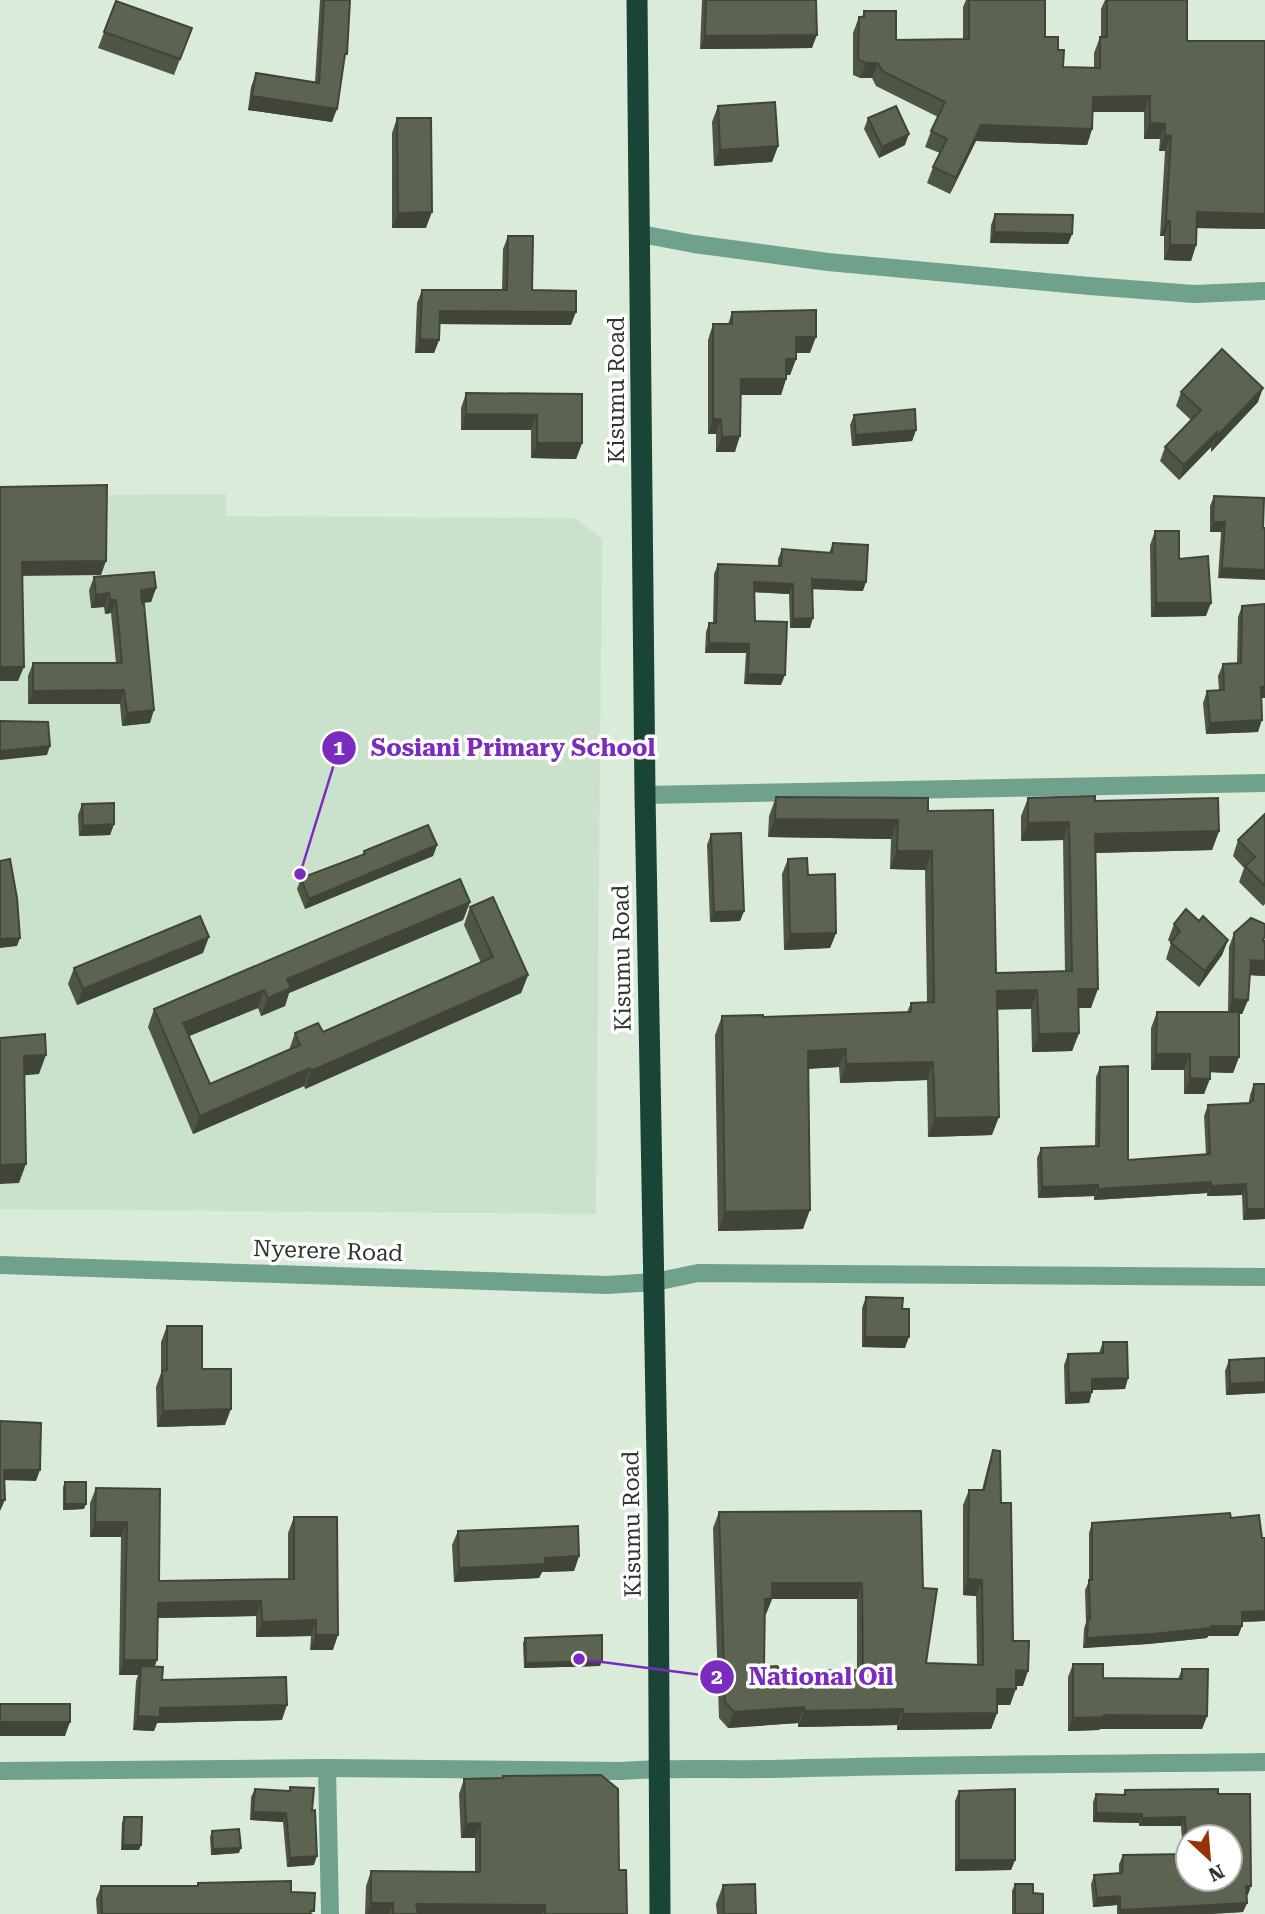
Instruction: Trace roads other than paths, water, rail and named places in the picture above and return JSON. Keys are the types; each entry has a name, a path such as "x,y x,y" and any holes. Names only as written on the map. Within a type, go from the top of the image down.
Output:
{"highway":[{"name":"Kisumu Road","path":"637,0 645,794 655,1282 660,1914"}],"street":[{"path":"641,234 828,262 1049,283 1194,294 1265,291"},
{"path":"645,794 1265,783"},
{"name":"Nyerere Road","path":"0,1265 593,1285 655,1282 698,1273 1265,1277"},
{"path":"0,1771 327,1768 698,1770 1265,1762"},
{"path":"327,1768 330,1914"}],"place":[{"name":"Sosiani Primary School","path":"300,874"},
{"name":"National Oil","path":"579,1659"}]}
